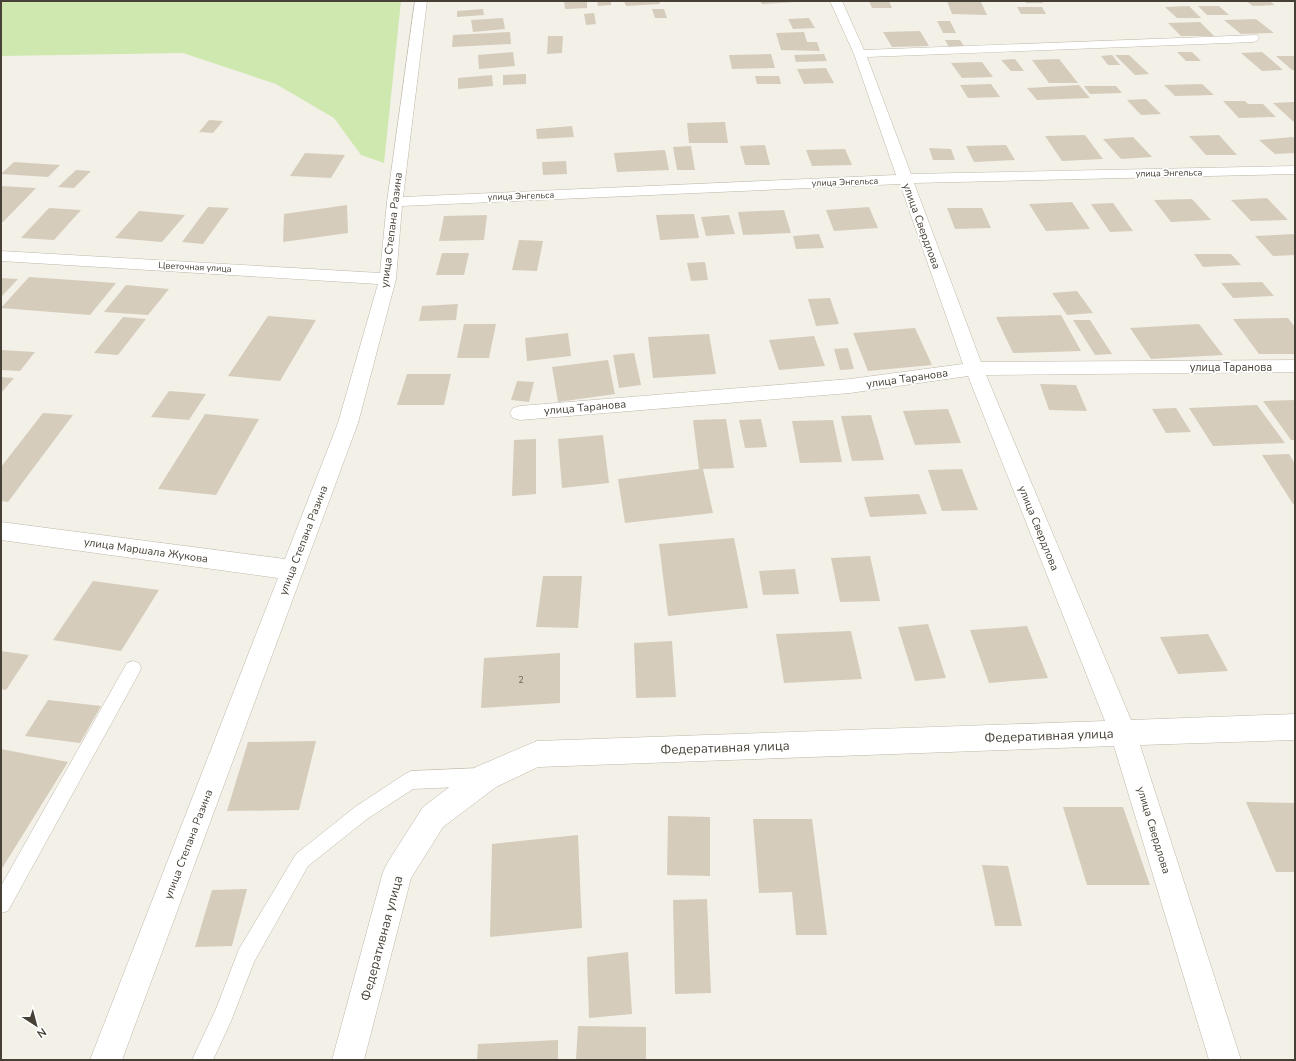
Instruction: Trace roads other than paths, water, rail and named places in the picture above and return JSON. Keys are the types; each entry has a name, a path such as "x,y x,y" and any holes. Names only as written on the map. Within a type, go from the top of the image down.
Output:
{"street":[{"name":"улица Степана Разина","path":"106,1060 348,423 388,279 395,202 421,1"},
{"name":"улица Свердлова","path":"836,1 860,54 974,368 1123,733 1225,1060"},
{"path":"860,54 1253,38"},
{"name":"улица Энгельса","path":"395,202 905,179 1295,170"},
{"name":"Цветочная улица","path":"1,256 388,279"},
{"name":"улица Таранова","path":"520,413 850,386 974,368 1295,366"},
{"name":"улица Маршала Жукова","path":"1,530 291,570"},
{"name":"Федеративная улица","path":"348,1060 398,872 433,818 486,777 537,754 1295,727"}],"lane":[{"path":"1,904 133,668"},
{"path":"202,1060 224,1014 246,956 302,860 361,813 411,780 486,777"}]}
